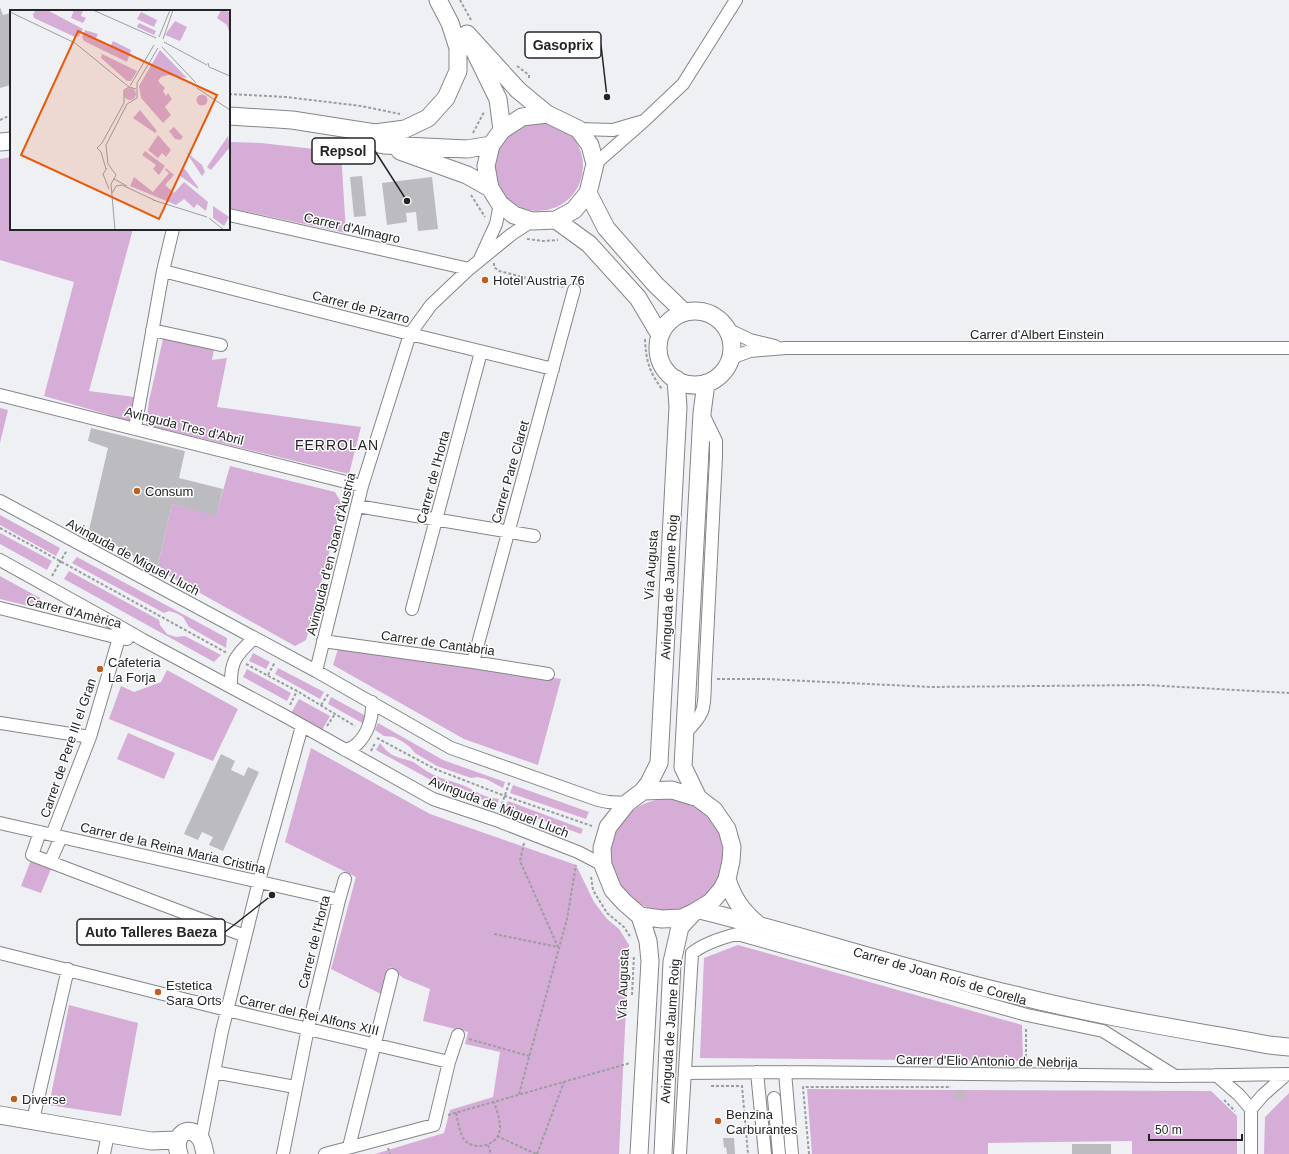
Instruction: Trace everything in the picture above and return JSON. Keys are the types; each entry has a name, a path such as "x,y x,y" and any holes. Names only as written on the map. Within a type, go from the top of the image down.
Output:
{"main road":[{"path":"230,116 292,120 375,133 405,128 428,118 446,98 458,71 458,48 450,23 438,0"},
{"path":"448,0 467,34 498,99 502,130"},
{"path":"467,34 518,90 547,114 578,129 590,145 595,164 588,194 574,210 556,220 532,221 514,215 500,204 490,188 486,166 491,145 502,130 522,117 547,114"},
{"path":"230,126 292,129 384,145 467,149 491,145"},
{"path":"0,142 10,141"},
{"path":"384,145 467,175 490,188"},
{"path":"588,194 606,228 655,284 684,312"},
{"path":"556,220 589,244 638,298 652,337 664,368 676,380 691,384 706,383 722,374 731,358 732,343 727,329 716,317 700,311 684,312 669,321 652,337"},
{"name":"Avinguda de Jaume Roig","path":"643,791 649,783 659,763 678,407 676,380"},
{"name":"Avinguda de Jaume Roig","path":"698,798 683,767 702,413 706,383"},
{"path":"672,790 698,798 714,810 727,829 732,847 727,879 722,889 711,902 682,918 662,919 640,916 613,890 590,858 602,848 608,827 627,803 643,791 672,790"},
{"path":"727,879 731,893 743,912 756,924"},
{"path":"697,911 756,924 908,968 1023,998 1102,1015 1262,1044 1289,1047"},
{"name":"Avinguda de Jaume Roig","path":"663,1154 672,962 680,927 697,911"},
{"name":"Avinguda de Jaume Roig","path":"639,1154 650,961 648,941 640,916"},
{"path":"0,1115 151,1141 188,1145"}],"street":[{"path":"595,164 683,84 736,0"},
{"path":"578,129 613,130 645,120"},
{"name":"Avinguda d'en Joan d'Àustria","path":"474,265 496,224 500,204"},
{"name":"Carrer d'Almagro","path":"230,215 474,265"},
{"name":"Avinguda d'en Joan d'Àustria","path":"316,670 362,486 410,334 431,305 474,265 512,234 532,221"},
{"path":"135,428 163,271 173,230"},
{"name":"Carrer de Pizarro","path":"163,271 553,369"},
{"name":"Carrer Pare Claret","path":"473,662 574,290"},
{"name":"Carrer d'Albert Einstein","path":"727,329 750,340 786,348"},
{"path":"152,330 221,345"},
{"name":"Carrer d'Albert Einstein","path":"731,358 750,351 786,348 1289,348"},
{"name":"Carrer de l'Horta","path":"412,609 481,352"},
{"name":"Avinguda Tres d'Abril","path":"0,395 362,486"},
{"path":"685,733 694,724 704,708 706,679 716,440 702,413"},
{"name":"Avinguda de Miguel Lluch","path":"0,501 316,670 451,748 598,800 627,803"},
{"path":"357,506 534,536"},
{"name":"Avinguda de Miguel Lluch","path":"0,560 433,799 496,820 590,858"},
{"name":"Carrer d'Amèrica","path":"0,608 120,638 143,640"},
{"name":"Carrer de Pere III el Gran","path":"50,862 120,638 118,625"},
{"path":"230,687 231,669 236,657 254,638"},
{"name":"Carrer de Cantàbria","path":"323,641 548,674"},
{"path":"345,750 372,735 372,702"},
{"path":"0,723 90,737"},
{"path":"188,1145 206,1116 222,1031 245,936 302,726"},
{"name":"Carrer de la Reina Maria Cristina","path":"0,823 339,900"},
{"path":"40,832 32,855 245,936"},
{"name":"Carrer de l'Horta","path":"283,1154 308,1028 345,879"},
{"name":"Carrer de Joan Roís de Corella","path":"692,954 700,948 722,938 737,934 1027,1015 1103,1031 1175,1076"},
{"name":"Carrer del Rei Alfons XIII","path":"0,953 227,1010 449,1062"},
{"name":"Avinguda de Jaume Roig","path":"680,1154 692,954"},
{"path":"33,1120 68,969"},
{"path":"349,1147 392,975"},
{"path":"325,1154 435,1122 449,1062 458,1035"},
{"path":"214,1072 296,1087"},
{"path":"757,1072 765,1154"},
{"path":"785,1072 792,1154"},
{"name":"Carrer d'Elio Antonio de Nebrija","path":"685,1073 785,1072 1175,1076 1288,1074"},
{"path":"1250,1154 1252,1109 1263,1095 1288,1074"},
{"path":"1216,1075 1239,1095 1252,1109"},
{"path":"774,1098 779,1154"},
{"path":"104,1154 108,1134"}],"path":[{"path":"230,94 286,97 361,106 401,114"},
{"path":"467,149 469,140 483,116 485,108"},
{"path":"0,120 10,115"},
{"path":"467,175 468,189 486,219 496,224"},
{"path":"512,234 520,239 543,241 564,240"},
{"path":"493,262 494,267 499,271 574,290"},
{"path":"652,337 646,358 653,378 662,390"},
{"path":"0,528 236,657 372,735 435,769 505,796 592,826 591,832"},
{"path":"52,576 68,548"},
{"path":"706,679 765,679 931,687 1146,685 1289,693"},
{"path":"371,752 372,735"},
{"path":"496,820 513,770"},
{"path":"527,832 520,861 558,947"},
{"path":"519,1094 558,947 590,858"},
{"name":"Vía Augusta","path":"590,858 593,890 607,914 624,927 634,943"},
{"path":"494,934 558,947"},
{"name":"Vía Augusta","path":"632,1001 634,949"},
{"path":"1026,1022 1026,1065"},
{"path":"458,1035 529,1056"},
{"path":"435,1122 456,1113 630,1063"},
{"path":"498,1136 537,1154 564,1082"},
{"path":"711,1086 742,1086 748,1154"},
{"path":"809,1154 803,1087 958,1087"},
{"path":"1222,1097 1236,1112"},
{"path":"456,1113 464,1139 475,1145 488,1145 498,1136 500,1126 494,1102"},
{"path":"488,1145 491,1154"}],"shaded area":[{"path":"529,121 547,121 563,128 576,141 583,157 583,175 576,191 563,204 547,211 529,211 513,204 500,191 493,175 493,157 500,141 513,128"},
{"path":"230,142 261,143 341,152 346,233 230,208"},
{"path":"10,157 10,230 133,230 89,391 134,397 130,421 44,396 74,282 0,260 0,159"},
{"path":"163,339 214,349 212,360 227,358 217,407 361,427 349,474 146,425 149,401"},
{"path":"0,408 8,410 0,443"},
{"path":"230,466 335,492 342,504 306,640 295,646 157,569 172,504 216,515"},
{"path":"0,515 60,548 56,556 0,525"},
{"path":"0,533 52,561 47,570 0,544"},
{"path":"77,557 227,638 226,648 189,627 183,617 176,613 169,611 164,613 72,563"},
{"path":"69,571 159,620 160,625 167,634 176,637 185,636 221,655 214,662 64,579"},
{"path":"0,576 40,598 39,607 37,608 0,599"},
{"path":"338,649 561,679 538,765 464,739 333,665"},
{"path":"253,653 270,662 266,669 249,661"},
{"path":"278,668 324,692 320,699 275,674"},
{"path":"247,669 291,693 287,701 243,677"},
{"path":"167,670 238,709 213,761 109,719 121,686 134,692 161,682"},
{"path":"331,697 366,716 364,724 328,704"},
{"path":"299,699 330,716 321,732 290,715"},
{"path":"378,723 443,760 505,782 503,788 486,779 477,777 471,778 437,766 415,753 403,742 394,737 384,736 375,730"},
{"path":"128,733 175,753 164,779 117,759"},
{"path":"380,743 393,755 411,761 435,776 462,785 483,795 499,799 497,805 433,781 376,750"},
{"path":"311,748 430,814 576,865 594,902 607,919 619,929 629,945 619,1154 375,1154 444,1133 450,1110 493,1097 500,1052 465,1044 468,1032 423,1021 430,989 403,978 390,967 381,994 331,969 356,877 285,842"},
{"path":"513,785 589,812 586,819 510,793"},
{"path":"667,799 688,803 707,815 719,834 723,855 719,876 707,895 688,907 667,911 646,907 627,895 615,876 611,855 615,834 627,815 646,803"},
{"path":"508,801 583,829 581,834 506,807"},
{"path":"31,860 51,869 41,893 21,886"},
{"path":"738,945 1022,1025 1023,1061 700,1058 704,958"},
{"path":"69,1005 138,1023 121,1116 49,1105"},
{"path":"807,1089 955,1090 955,1099 964,1099 964,1090 1211,1091 1237,1116 1237,1154 1132,1154 1132,1141 988,1143 988,1154 812,1154"},
{"path":"1289,1093 1289,1154 1264,1154 1265,1117"}],"building":[{"path":"0,7 3,15 10,13 10,85 0,88"},
{"path":"362,176 366,216 354,217 350,177"},
{"path":"432,177 438,229 418,231 416,212 406,213 407,222 387,225 382,183"},
{"name":"Consum","path":"91,428 185,451 179,478 223,489 216,516 172,504 157,569 89,530 108,448 88,441"},
{"path":"221,754 235,761 231,770 244,776 248,767 259,772 223,851 209,845 213,837 202,832 198,840 184,834"},
{"path":"955,1090 964,1090 964,1099 955,1099"},
{"path":"723,1138 734,1138 735,1154 727,1154 726,1147 724,1148"},
{"path":"1072,1144 1111,1144 1111,1154 1072,1154"}],"place":[{"name":"Gasoprix","path":"607,97"},
{"name":"Repsol","path":"407,201"},
{"name":"Hotel Austria 76","path":"485,280"},
{"name":"Consum","path":"137,491"},
{"name":"Cafeteria La Forja","path":"100,669"},
{"name":"Auto Talleres Baeza","path":"272,895"},
{"name":"Estetica Sara Orts","path":"158,992"},
{"name":"Diverse","path":"14,1099"},
{"name":"Benzina Carburantes","path":"718,1121"}],"district":[{"name":"FERROLAN","path":"337,445"}]}
